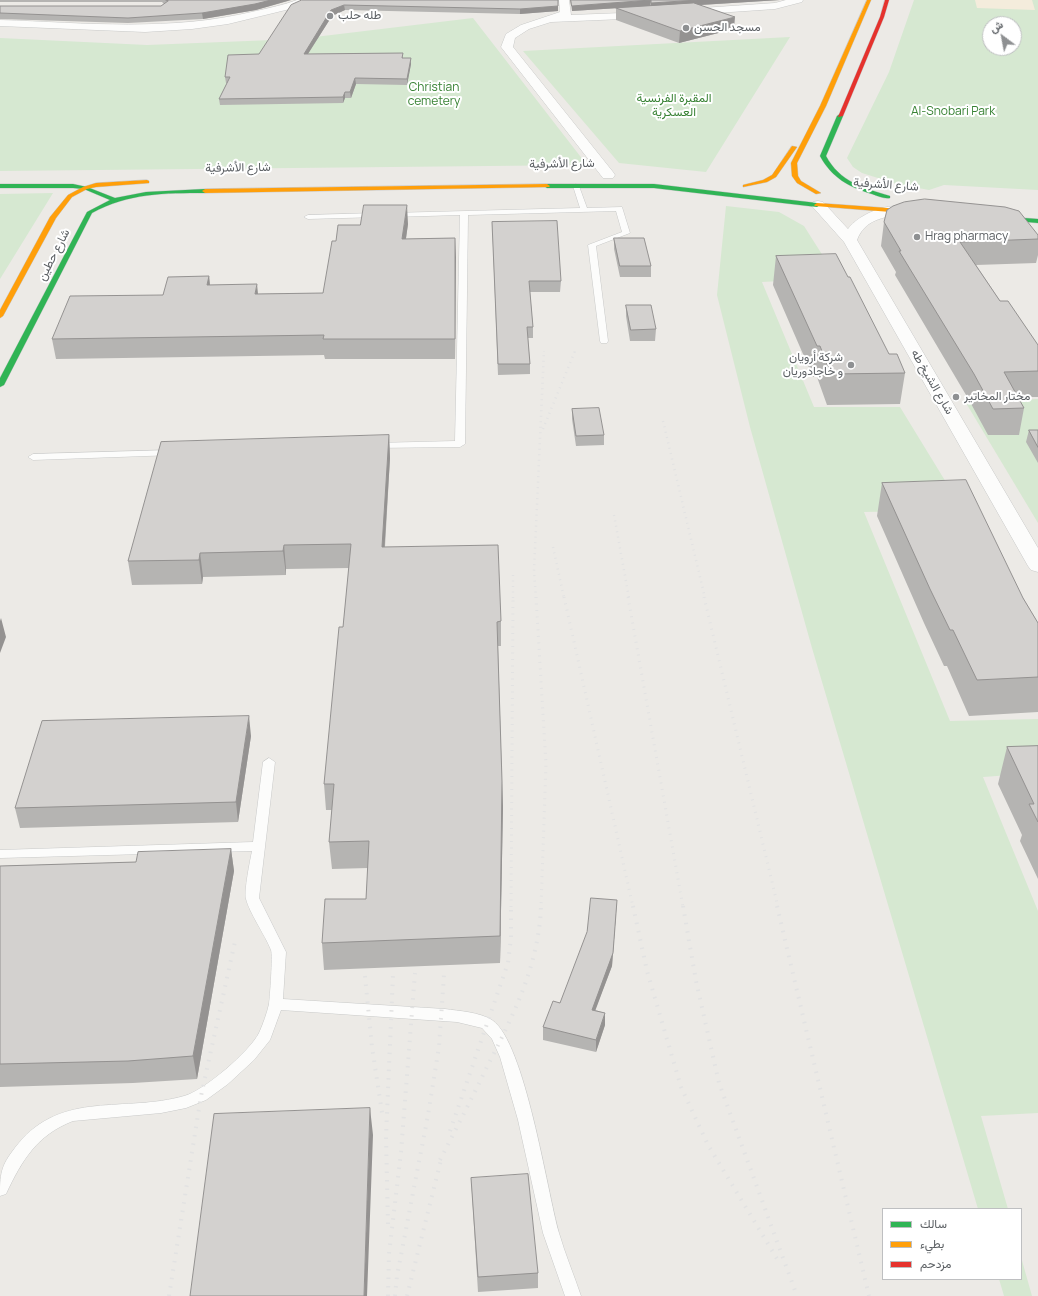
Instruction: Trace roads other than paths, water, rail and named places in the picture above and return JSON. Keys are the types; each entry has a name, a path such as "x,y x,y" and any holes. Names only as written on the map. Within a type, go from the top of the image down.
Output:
{"main road":[{"path":"820,197 799,182 795,176 794,163 823,106 869,0"},
{"path":"886,0 882,17 823,156 825,163 840,178 894,202"},
{"path":"774,189 741,186 759,183 777,174 793,148 808,136"},
{"name":"شارع الأشرفية","path":"592,175 715,184"},
{"path":"85,188 117,182 158,182"},
{"path":"0,186 55,185 85,188 113,199"},
{"name":"شارع الأشرفية","path":"172,191 654,186 894,202"},
{"name":"شارع حطين","path":"0,316 53,217 70,196 85,188"},
{"name":"شارع حطين","path":"0,385 90,212 113,199 172,191"},
{"name":"شارع الأشرفية","path":"796,191 820,197"},
{"name":"شارع الأشرفية","path":"852,195 894,202 929,213"},
{"path":"983,217 1038,221"}],"street":[{"path":"279,9 289,0"},
{"path":"0,23 145,29 192,26 228,21 294,6 306,0"},
{"path":"564,0 566,14 525,27 510,36 507,47 616,176"},
{"path":"677,13 775,6 798,0"},
{"path":"552,19 655,14 643,5"},
{"path":"145,29 154,18"},
{"name":"شارع الشيخ طه","path":"820,197 850,240 1038,566"},
{"path":"850,240 854,229 861,221 894,202"}],"lane":[{"path":"576,186 584,210"},
{"path":"308,217 620,209 626,233 592,245 604,341"},
{"path":"365,447 460,444 464,213"},
{"path":"32,457 183,452"},
{"path":"0,1189 13,1162 33,1137 54,1122 72,1115 161,1107 186,1102 201,1096 223,1080 249,1056 265,1036 276,1004 279,952 252,898 269,762"},
{"path":"0,854 258,846"},
{"path":"276,1004 367,1008 442,1015 474,1020 488,1024 501,1040 512,1071 551,1234 573,1296"}],"railway":[{"path":"536,598 534,571 544,351"},
{"path":"543,429 575,351"},
{"path":"663,421 705,598"},
{"path":"614,515 629,598"},
{"path":"553,547 564,598"},
{"path":"513,572 513,597"},
{"path":"511,907 513,597"},
{"path":"536,597 546,764 541,907"},
{"path":"564,597 633,907"},
{"path":"628,597 683,907"},
{"path":"704,597 778,907"},
{"path":"442,1156 506,1029 523,990 535,949 541,906"},
{"path":"633,906 647,971 681,1087 708,1145 779,1262"},
{"path":"683,906 696,981 719,1083 797,1296"},
{"path":"777,906 869,1296"},
{"path":"450,1131 508,963 511,937 511,907"},
{"path":"169,1296 201,1096 236,937"},
{"path":"388,1296 389,1254 401,1152 415,973"},
{"path":"388,1224 386,1137 393,975"},
{"path":"395,1296 397,1276 428,1115 439,1047 444,975"},
{"path":"365,976 372,1047 383,1119"},
{"path":"407,1296 442,1156"},
{"path":"440,1160 442,1156"}],"place":[{"name":"طله حلب","path":"330,16"},
{"name":"مسجد الحسن","path":"686,28"},
{"name":"Hrag pharmacy","path":"917,237"},
{"name":"شركة أرويان و خاجادوريان","path":"851,365"},
{"name":"مختار المخاتير","path":"956,397"}],"park label":[{"name":"Christian cemetery","path":"434,95"},
{"name":"المقبرة الفرنسية العسكرية","path":"674,106"},
{"name":"Al-Snobari Park","path":"953,112"}]}
